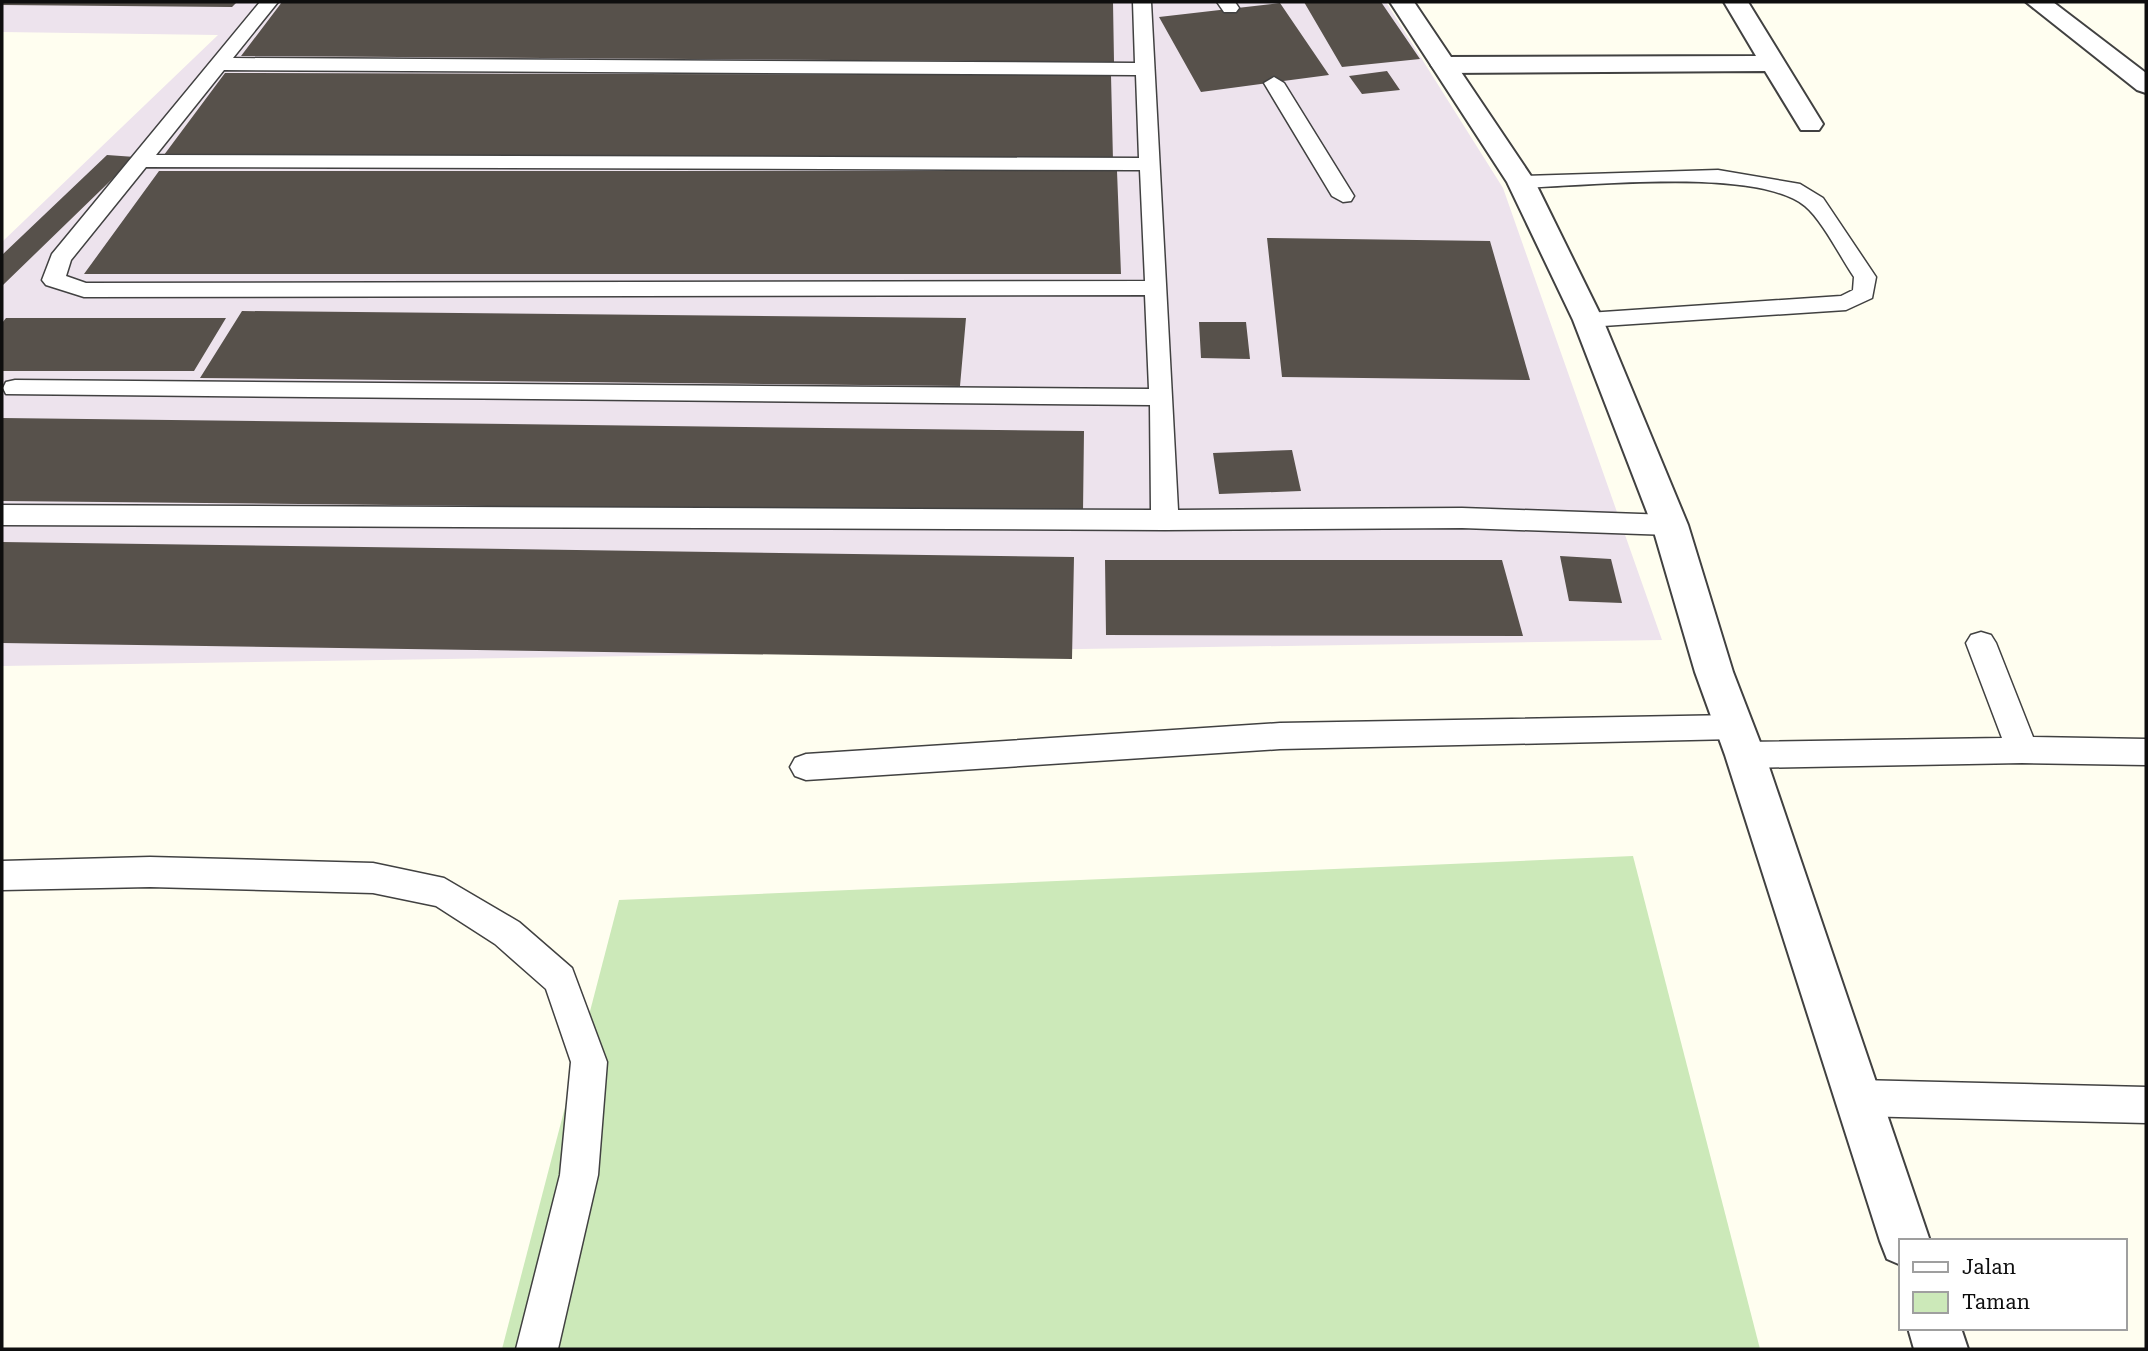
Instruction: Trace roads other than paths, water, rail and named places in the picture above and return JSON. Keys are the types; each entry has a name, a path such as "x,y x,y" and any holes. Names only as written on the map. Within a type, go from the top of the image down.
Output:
{"street":[{"path":"1402,2 1521,182 1588,320 1670,525 1714,672 1740,741 1904,1239"},
{"path":"1736,2 1810,124"},
{"path":"2038,2 2146,85"},
{"path":"1444,65 1773,63"},
{"path":"1935,1330 1941,1349"}],"lane":[{"path":"269,2 60,259 54,280 84,290 1155,288"},
{"path":"1142,2 1143,69 1162,397 1164,520"},
{"path":"220,64 1143,69"},
{"path":"1274,83 1343,196"},
{"path":"141,161 1150,164"},
{"path":"1521,182 1718,176 1791,189 1815,202 1865,277 1864,292 1846,303 1588,320"},
{"path":"15,388 1162,397"},
{"path":"2,515 1164,520 1462,518 1670,525"},
{"path":"1981,643 2022,750"},
{"path":"806,767 1280,736 1740,741 2146,752"},
{"path":"2,876 150,872 373,878 444,893 507,933 560,979 590,1062 579,1175 537,1349"},
{"path":"1857,1098 2146,1105"}]}
